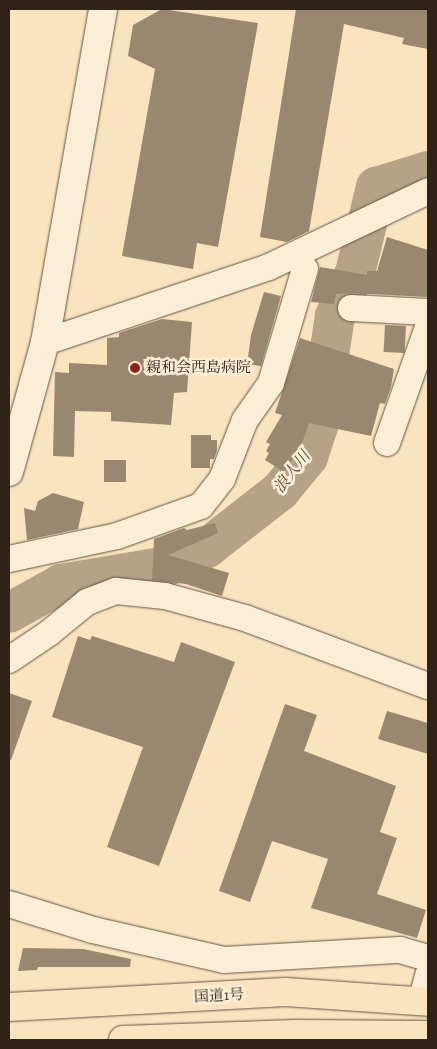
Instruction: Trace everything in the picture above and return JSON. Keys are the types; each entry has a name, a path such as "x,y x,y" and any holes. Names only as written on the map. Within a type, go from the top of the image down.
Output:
{"highway":[{"name":"国道1号","path":"9,1007 286,992 425,1002"},
{"path":"123,1040 383,1033 428,1035"}],"street":[{"path":"9,472 45,342 103,9"},
{"path":"45,342 269,267 428,191"},
{"path":"9,559 117,536 201,506 222,479 245,420 271,383 305,269"},
{"path":"351,308 428,312"},
{"path":"387,443 428,327"},
{"path":"9,660 49,634 87,602 116,591 165,596 245,618 428,686"},
{"path":"9,904 93,930 224,960 400,950 428,958"},
{"path":"425,1002 428,975"},
{"path":"355,1040 383,1033"}],"building":[{"path":"162,9 258,23 218,247 197,243 193,269 122,256 155,69 128,56 133,25"},
{"path":"296,9 428,9 428,49 402,44 404,38 344,24 309,231 287,242 260,237"},
{"path":"387,237 428,250 428,297 352,293 336,294 334,304 311,302 320,267 367,275 367,271 377,271"},
{"path":"264,292 281,296 261,366 247,364 251,335"},
{"path":"162,319 192,322 187,392 174,393 171,425 111,421 111,412 75,411 74,457 53,456 55,372 69,373 69,363 107,365 107,338 119,337 119,333"},
{"path":"385,325 406,326 405,353 384,352"},
{"path":"300,338 394,369 391,387 385,404 380,403 371,436 309,423 301,446 284,472 265,460 269,453 266,451 270,444 266,442 282,415 275,413"},
{"path":"191,435 211,435 211,440 217,440 217,450 214,459 210,459 210,468 191,468"},
{"path":"104,460 126,460 126,482 104,482"},
{"path":"53,493 84,502 78,529 27,540 24,508 35,511 38,501"},
{"path":"215,523 218,533 168,555 229,573 222,596 186,584 152,580 154,539 184,528 187,530"},
{"path":"78,636 90,640 92,636 174,662 181,642 235,662 159,866 107,847 143,747 52,717"},
{"path":"9,693 32,701 11,760 9,759"},
{"path":"285,704 317,715 304,751 396,786 380,832 397,838 377,894 426,910 417,938 311,908 328,859 272,841 250,902 219,891"},
{"path":"387,711 428,723 428,754 378,739"},
{"path":"23,948 83,949 131,959 130,967 38,967 37,970 18,971"}],"waterway":[{"name":"浪人川","path":"9,613 61,584 167,566 207,548 280,491 308,457 318,427 335,316 355,273 376,187 428,171"}],"place":[{"name":"親和会西島病院","path":"135,368"}]}
